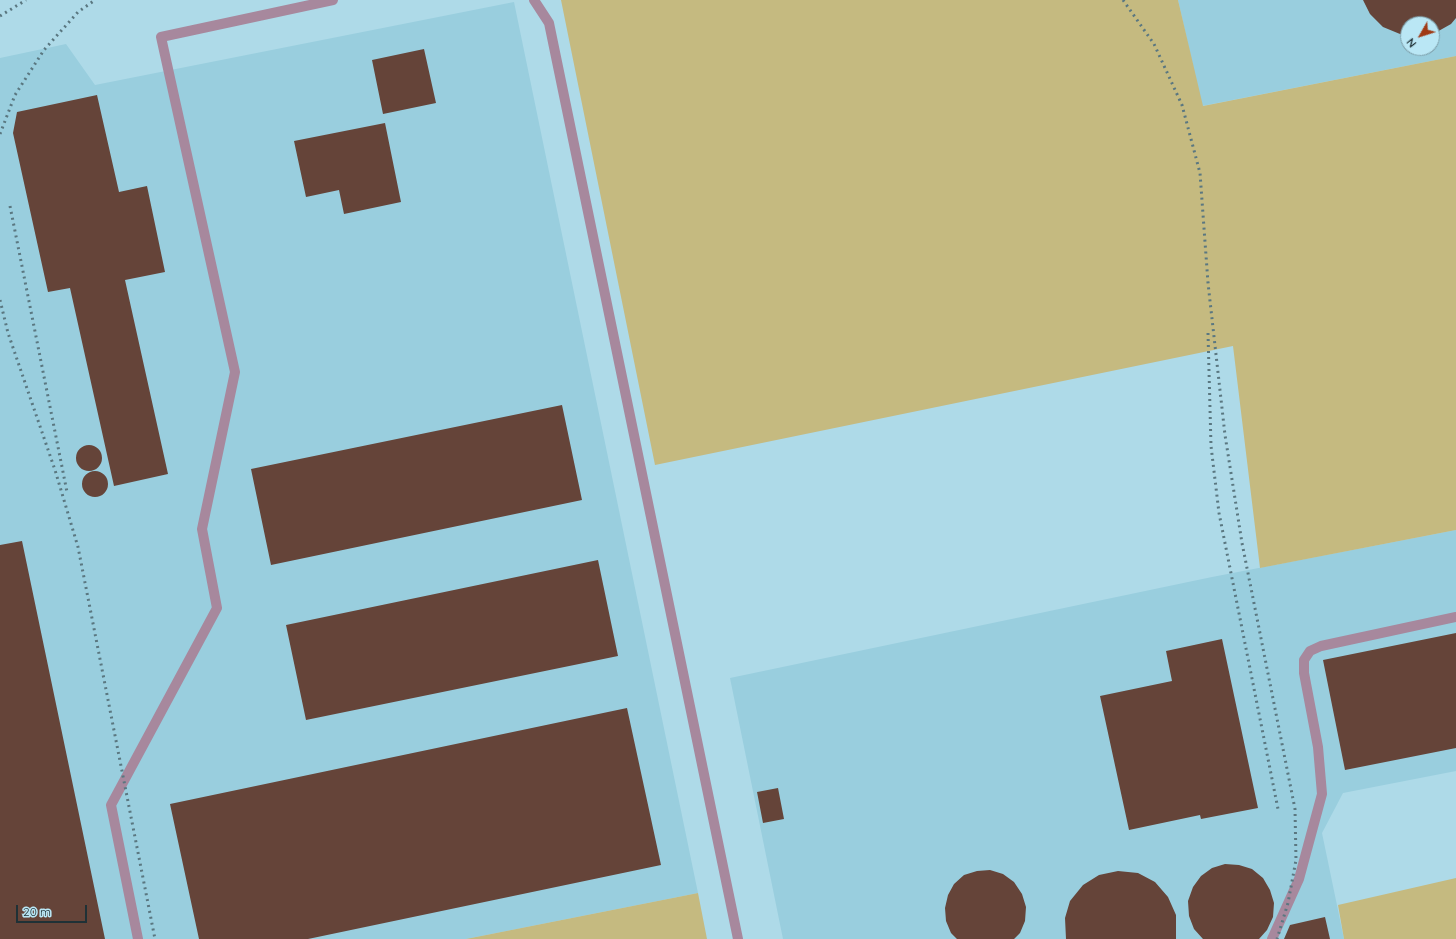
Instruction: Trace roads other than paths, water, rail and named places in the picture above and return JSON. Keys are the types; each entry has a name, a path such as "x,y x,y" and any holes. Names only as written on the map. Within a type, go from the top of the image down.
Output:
{"lane":[{"path":"138,939 111,805 217,608 202,529 235,372 161,37 333,0"},
{"path":"534,0 549,23 738,939"},
{"path":"1272,939 1299,879 1322,794 1318,747 1304,673 1304,660 1310,651 1321,646 1456,617"}],"railway":[{"path":"0,16 26,0"},
{"path":"0,134 15,95 44,50 78,12 95,0"},
{"path":"1123,0 1154,44 1182,105 1200,173 1208,283 1225,435 1242,543 1295,809 1296,860 1288,903 1277,939"},
{"path":"10,206 67,492"},
{"path":"0,300 8,333 55,470 78,547 155,939"},
{"path":"1208,333 1211,446 1219,513 1278,809"}]}
